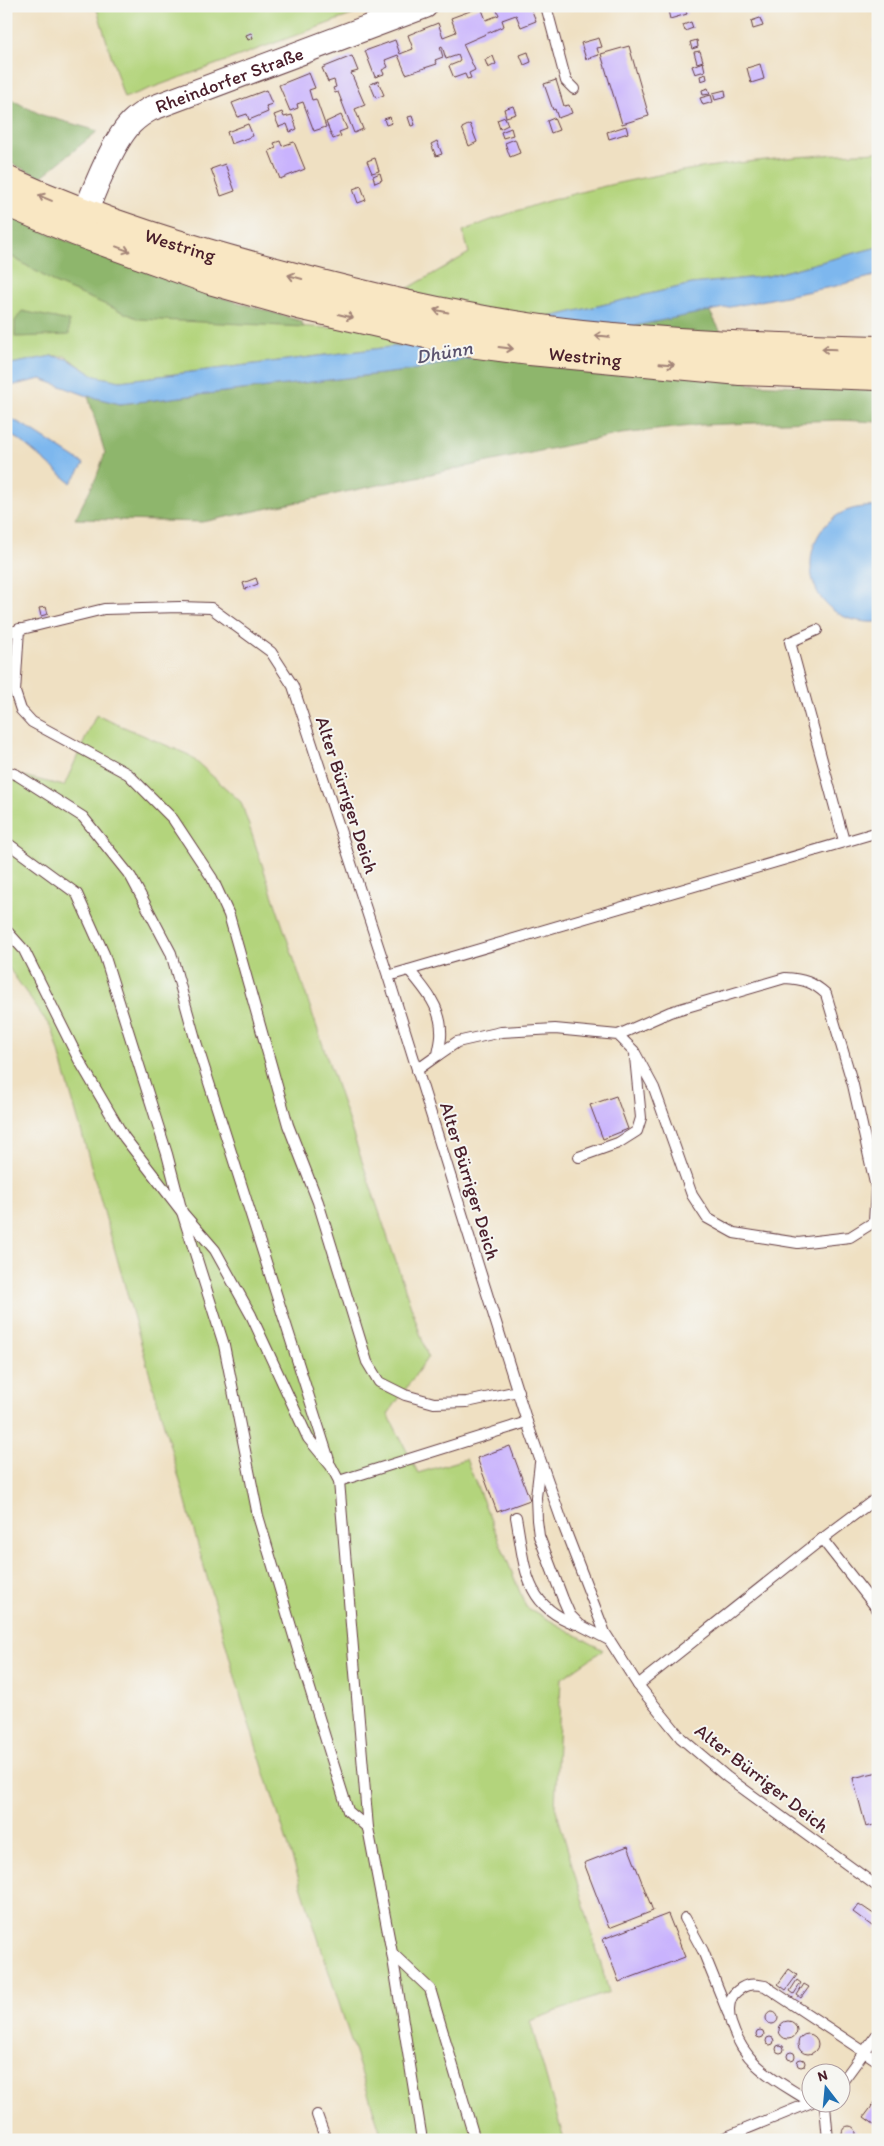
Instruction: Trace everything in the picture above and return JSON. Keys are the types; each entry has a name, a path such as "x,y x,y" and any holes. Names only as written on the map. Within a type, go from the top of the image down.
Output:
{"main road":[{"name":"Westring","path":"6,180 81,223 210,280 299,305 462,342 540,352 739,358 878,350"},
{"path":"6,202 81,223"},
{"name":"Westring","path":"81,223 359,294 494,322 638,340 739,358 878,376"}],"street":[{"name":"Rheindorfer Straße","path":"81,223 124,132 138,116 150,109 425,6"}],"lane":[{"path":"546,6 566,81 574,88"},
{"name":"Alter Bürriger Deich","path":"6,633 104,609 211,608 271,652 293,686 388,976 527,1422 610,1641 638,1685 682,1738 727,1778 878,1887"},
{"path":"18,629 15,692 21,710 32,722 128,774 172,819 212,878 229,915 288,1125 318,1202 367,1362 379,1382 405,1395 434,1403 467,1402 518,1391"},
{"path":"816,630 790,642 844,841"},
{"path":"6,771 17,775 83,817 132,878 171,953 196,1042 331,1466 339,1481 368,1828 392,1952 422,2140"},
{"path":"388,976 878,832"},
{"path":"6,842 76,894 104,954 224,1344 258,1516 301,1660 348,1811 368,1828"},
{"path":"6,930 24,950 79,1060 124,1137 214,1250 251,1315 308,1438 331,1466"},
{"path":"409,970 424,988 437,1010 442,1031 438,1055"},
{"path":"417,1070 457,1042 501,1032 555,1029 618,1035 670,1012 785,978 803,979 815,984 826,994 853,1085 876,1188 874,1222 850,1237 798,1243 734,1233 707,1218 692,1195 654,1088 634,1051 618,1035"},
{"path":"579,1157 618,1143 637,1131 641,1118 634,1051"},
{"path":"339,1481 527,1422"},
{"path":"540,1459 536,1497 539,1536 566,1607 570,1615 580,1625"},
{"path":"638,1685 822,1539 878,1498"},
{"path":"516,1517 527,1575 533,1593 545,1607 561,1619 580,1625 610,1641"},
{"path":"822,1539 878,1610"},
{"path":"684,1918 703,1951 735,2036 745,2054 758,2068 802,2096"},
{"path":"392,1952 430,1989 475,2140"},
{"path":"729,2017 730,1998 740,1988 751,1983 765,1986 878,2061"},
{"path":"852,2068 878,2033"},
{"path":"719,2140 802,2106"},
{"path":"825,2114 828,2140"},
{"path":"317,2115 326,2140"}],"green space":[{"path":"96,6 376,6 124,98"},
{"path":"6,97 42,115 98,131 41,177 6,161"},
{"path":"878,152 878,247 768,276 692,284 503,328 398,346 120,381 95,376 65,356 52,356 6,365 6,253 57,284 206,321 330,328 407,289 469,253 463,231 512,212 563,197 667,173 772,159"},
{"path":"6,215 95,253 196,290 301,321 304,327 139,319 57,284 6,253"},
{"path":"709,310 749,384 878,389 878,422 839,420 700,425 621,434 203,522 75,519 96,478 105,453 88,396 120,404 407,371"},
{"path":"22,311 69,321 69,335 15,337 15,321"},
{"path":"96,715 189,755 241,802 428,1357 388,1414 418,1473 466,1459 526,1607 603,1650 561,1679 555,1806 609,1992 530,2021 564,2140 383,2140 243,1705 53,1031 6,964 6,772 64,786"}],"water":[{"name":"Dhünn","path":"878,247 878,275 836,286 407,371 120,404 88,396 41,379 6,387 6,365 52,356 68,359 95,376 120,381 398,346 503,328 692,284 768,276"},
{"path":"6,416 84,464 71,483 21,441 6,433"},
{"path":"878,507 878,622 848,618 827,605 815,586 811,563 816,541 828,522 849,510"}],"building":[{"path":"495,6 530,6 536,21 521,27 516,15 502,20 504,26 463,44 475,70 469,73 471,78 467,79 465,74 454,78 449,66 460,60 458,55 446,59 442,46 440,47 443,57 435,60 437,64 406,74 398,55 385,60 388,67 382,70 384,74 375,77 365,51 395,40 400,54 413,49 408,35 438,23 443,37 456,32 451,18 481,7 486,20 499,15"},
{"path":"609,6 619,6 619,8 611,10"},
{"path":"667,6 680,6 682,10 685,9 687,14 670,19"},
{"path":"760,18 763,26 753,29 751,21"},
{"path":"691,22 693,28 685,31 683,25"},
{"path":"251,33 253,38 248,40 246,35"},
{"path":"599,38 602,47 597,48 599,55 586,59 581,43"},
{"path":"878,38 878,48 875,48 873,39"},
{"path":"697,40 698,47 692,49 690,42"},
{"path":"629,46 649,116 622,124 601,54"},
{"path":"700,51 703,61 697,63 694,52"},
{"path":"528,52 531,62 524,65 520,55"},
{"path":"352,56 358,71 351,73 365,105 355,109 363,129 354,133 338,92 335,93 333,88 336,87 334,80 328,82 322,68"},
{"path":"493,56 496,64 488,68 485,60"},
{"path":"703,62 705,71 695,74 692,66"},
{"path":"760,64 764,79 751,83 747,68"},
{"path":"309,73 315,88 309,90 312,100 316,99 326,127 314,131 303,102 297,104 298,108 290,111 279,85"},
{"path":"706,74 707,79 701,81 700,76"},
{"path":"556,80 564,106 569,105 572,113 558,118 555,109 553,110 544,84"},
{"path":"378,81 384,95 376,98 370,84"},
{"path":"708,88 710,94 703,95 702,90"},
{"path":"266,90 272,104 266,106 268,112 249,120 247,114 238,117 232,103"},
{"path":"725,90 726,97 715,100 713,93"},
{"path":"711,95 713,102 703,105 700,98"},
{"path":"513,106 516,114 506,117 504,109"},
{"path":"282,112 284,117 292,115 297,129 290,132 287,124 279,127 274,115"},
{"path":"341,115 347,129 339,132 341,136 333,139 326,122"},
{"path":"412,116 415,125 411,126 408,117"},
{"path":"390,117 392,123 386,125 384,119"},
{"path":"505,117 508,125 500,129 497,120"},
{"path":"554,118 559,130 551,133 547,121"},
{"path":"248,124 253,136 231,144 227,132"},
{"path":"470,124 477,142 469,146 462,128"},
{"path":"626,126 628,133 609,139 607,132"},
{"path":"511,128 513,135 503,138 501,132"},
{"path":"515,139 520,153 510,157 505,143"},
{"path":"280,141 282,146 294,142 305,169 280,179 269,151 276,148 274,143"},
{"path":"437,141 442,154 436,156 431,144"},
{"path":"375,158 379,171 372,173 367,161"},
{"path":"225,164 235,191 221,196 211,169"},
{"path":"380,173 382,180 375,183 373,176"},
{"path":"361,186 366,200 358,203 353,189"},
{"path":"256,578 258,584 245,589 243,583"},
{"path":"46,607 48,614 41,616 39,608"},
{"path":"616,1096 628,1129 603,1139 590,1105"},
{"path":"510,1446 530,1500 497,1512 477,1458"},
{"path":"878,1772 878,1824 866,1827 853,1778"},
{"path":"628,1846 653,1911 609,1928 584,1863"},
{"path":"859,1904 878,1917 876,1929 853,1912"},
{"path":"668,1914 685,1957 619,1982 603,1939"},
{"path":"789,1969 797,1975 786,1990 778,1984"},
{"path":"797,1980 801,1983 794,1994 790,1991"},
{"path":"804,1984 809,1987 801,1998 797,1995"},
{"path":"772,2012 778,2018 772,2024 766,2018"},
{"path":"788,2021 794,2024 797,2030 794,2036 788,2039 782,2036 779,2030 782,2024"},
{"path":"760,2030 764,2034 760,2038 756,2034"},
{"path":"808,2034 815,2037 818,2044 815,2051 808,2054 801,2051 798,2044 801,2037"},
{"path":"770,2037 774,2041 770,2045 766,2041"},
{"path":"780,2045 784,2049 780,2053 776,2049"},
{"path":"791,2052 795,2056 791,2060 787,2056"},
{"path":"798,2060 804,2060 805,2064 802,2064 801,2067 798,2066"},
{"path":"878,2098 878,2127 864,2117"},
{"path":"846,2126 852,2126 856,2133 852,2140 846,2140 842,2136 842,2130"}]}
